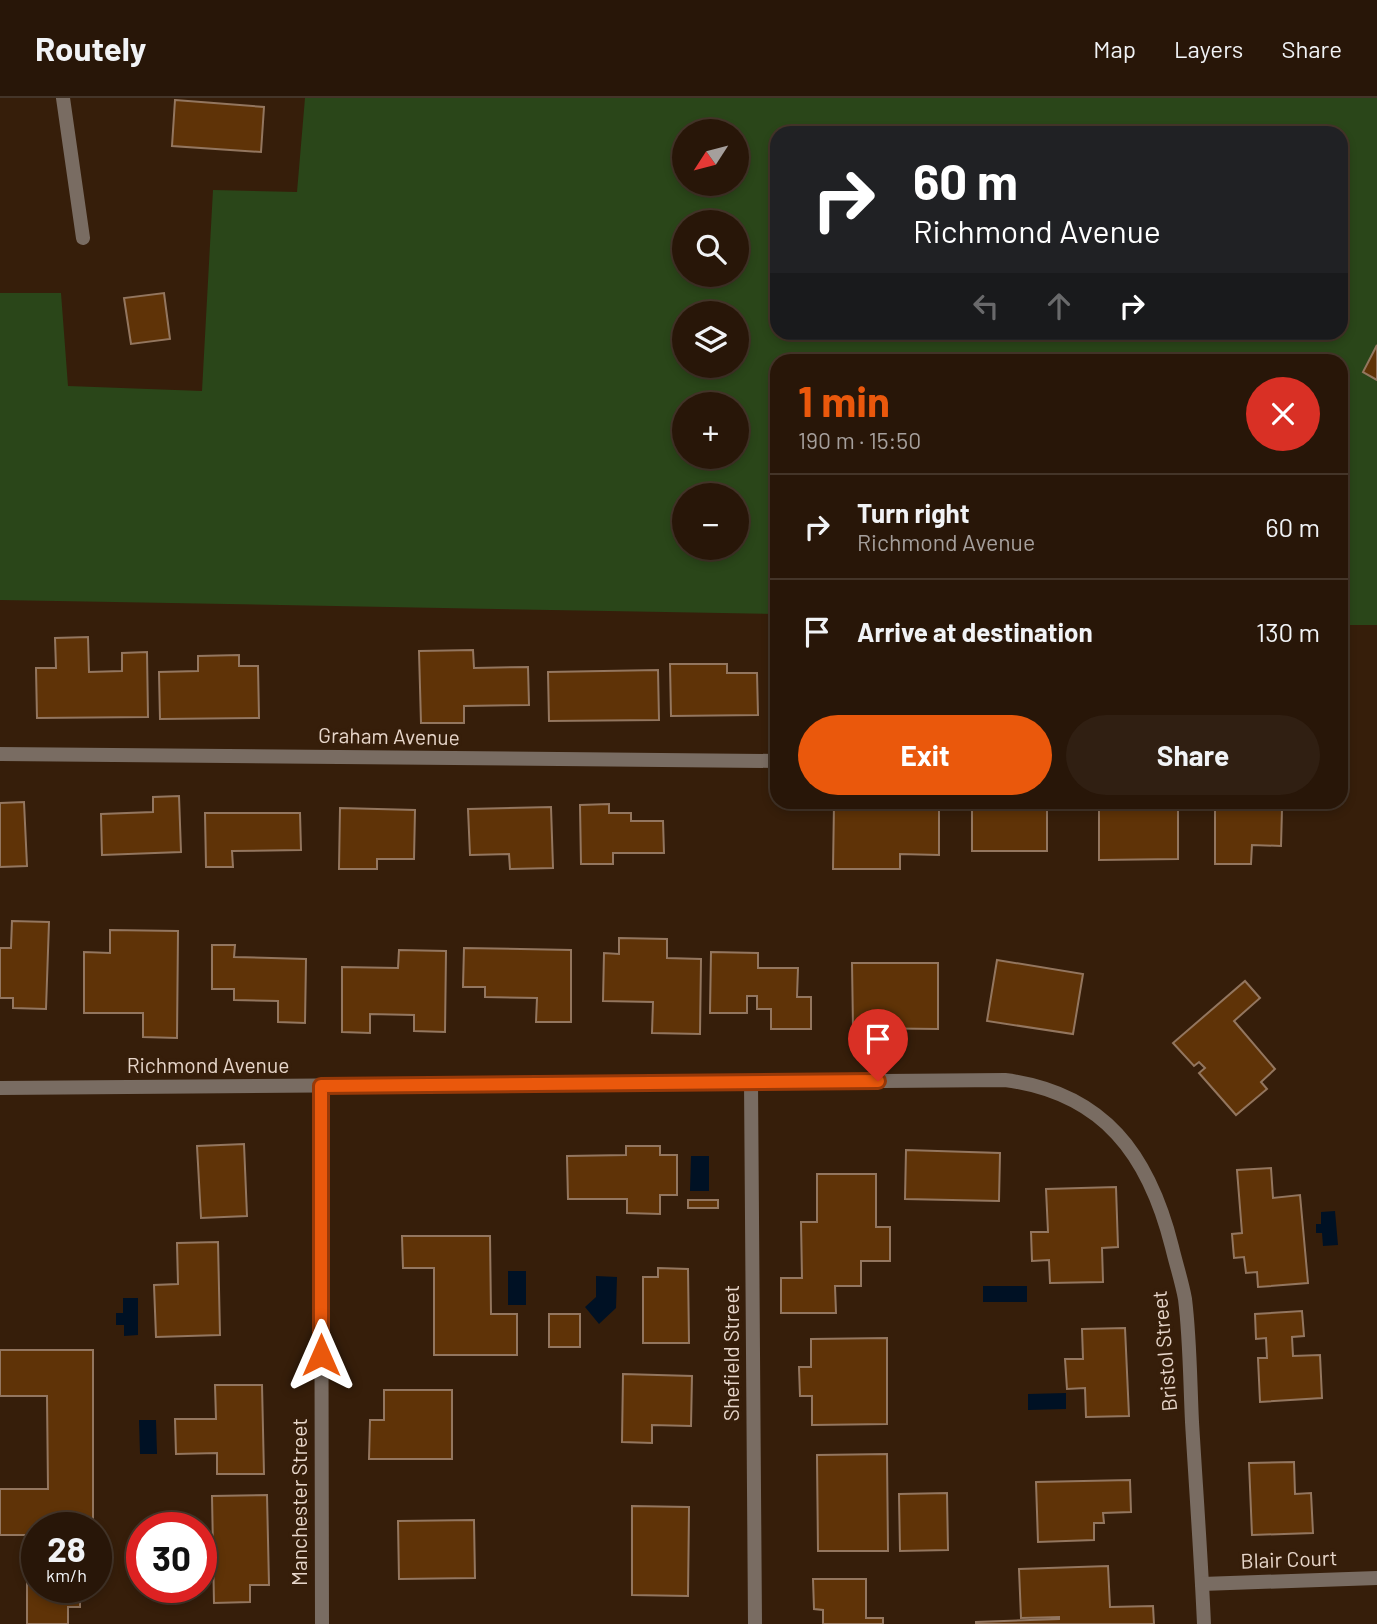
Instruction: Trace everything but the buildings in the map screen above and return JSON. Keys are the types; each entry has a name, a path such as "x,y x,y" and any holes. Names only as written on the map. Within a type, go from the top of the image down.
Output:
{"street":[{"path":"63,98 83,238"},
{"name":"Graham Avenue","path":"0,754 770,761"},
{"name":"Richmond Avenue","path":"0,1088 1005,1080"},
{"name":"Bristol Street","path":"1005,1080 1048,1088 1092,1111 1129,1145 1157,1196 1185,1298 1204,1624"},
{"name":"Shefield Street","path":"751,1082 755,1624"},
{"name":"Manchester Street","path":"321,1086 322,1624"},
{"name":"Blair Court","path":"1202,1584 1377,1578"}],"green space":[{"path":"305,98 1377,98 1377,625 1348,625 1348,354 770,354 770,614 0,600 0,293 61,293 68,386 202,391 213,190 297,192"}],"water":[{"path":"691,1156 709,1156 709,1191 690,1191"},
{"path":"1335,1211 1338,1245 1323,1246 1322,1233 1316,1233 1316,1224 1321,1224 1321,1212"},
{"path":"508,1271 526,1271 526,1305 508,1305"},
{"path":"596,1276 617,1277 616,1308 599,1324 585,1307 596,1297"},
{"path":"983,1286 1027,1286 1027,1302 983,1302"},
{"path":"123,1298 138,1298 138,1335 124,1336 124,1325 116,1325 116,1313 123,1313"},
{"path":"1066,1393 1066,1409 1028,1410 1028,1394"},
{"path":"139,1420 156,1420 157,1454 140,1454"}],"route":[{"path":"321,1355 321,1086 878,1081"}]}
